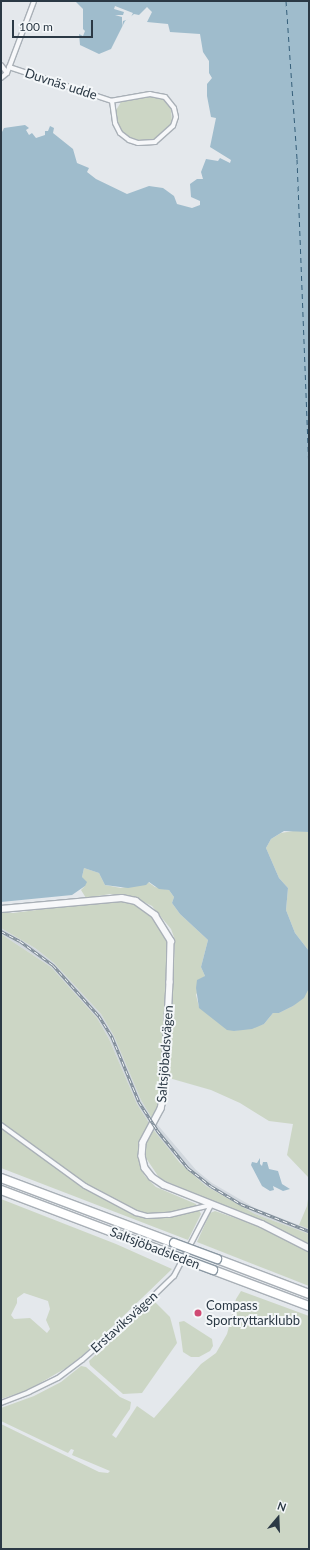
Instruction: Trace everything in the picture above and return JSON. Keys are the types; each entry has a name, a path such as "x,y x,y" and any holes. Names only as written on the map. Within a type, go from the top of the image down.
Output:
{"highway":[{"name":"Saltsjöbadsleden","path":"1,1178 309,1294"},
{"name":"Saltsjöbadsleden","path":"1,1190 309,1306"}],"street":[{"path":"1,78 7,72 34,1"},
{"path":"1,65 7,72"},
{"name":"Duvnäs udde","path":"9,67 112,101 150,94 165,97 174,108 176,117 170,132 155,142 138,143 129,140 120,133 115,123 112,101"},
{"name":"Saltsjöbadsvägen","path":"1,909 122,898 147,907 162,924 171,941 165,1090 161,1109 146,1134 142,1156 148,1172 157,1181 211,1205 262,1224 309,1248"},
{"path":"1,1126 85,1186 136,1213 147,1216 169,1215 211,1205"},
{"name":"Erstaviksvägen","path":"1,1403 58,1378 82,1360 142,1307 174,1276 211,1205"}],"shaded area":[{"path":"1,928 35,948 54,963 101,1014 114,1036 141,1100 153,1120 149,1123 137,1104 109,1039 97,1018 51,967 1,934"},
{"path":"156,1123 196,1170 212,1183 255,1208 309,1229 309,1234 255,1214 206,1186 171,1152 152,1128"}],"green space":[{"path":"156,96 163,99 171,108 172,122 169,128 152,141 141,141 124,135 118,125 115,112 121,102"},
{"path":"299,830 309,832 309,951 295,933 286,910 288,888 279,878 266,848 271,839 281,833"},
{"path":"84,868 99,873 105,885 121,888 148,882 155,887 169,890 174,897 172,903 180,914 208,940 201,967 205,976 196,995 199,1007 234,1031 264,1024 273,1013 279,1013 293,1006 309,988 309,1178 287,1155 293,1124 269,1121 240,1103 211,1090 169,1078 175,940 171,929 152,906 140,900 110,894 86,898 81,890 85,886 82,877"},
{"path":"115,900 139,906 152,916 169,942 161,1101 153,1120 141,1100 114,1036 101,1014 54,963 35,948 1,928 1,912 13,913"},
{"path":"1,934 51,967 97,1018 109,1039 137,1104 149,1123 140,1140 139,1151 144,1175 156,1187 196,1204 201,1214 188,1240 1,1168"},
{"path":"152,1128 180,1163 206,1186 255,1214 309,1234 309,1245 254,1218 160,1179 146,1158 145,1147"},
{"path":"309,1192 309,1229 299,1225 307,1206"},
{"path":"1,1199 116,1244 172,1269 84,1354 66,1368 28,1390 1,1399","holes":["24,1293 48,1301 50,1309 46,1320 50,1329 47,1333 30,1318 14,1319 11,1315 17,1303 17,1298"]},
{"path":"215,1211 261,1227 309,1252 309,1286 197,1242 210,1213"},
{"path":"241,1291 309,1316 309,1549 1,1549 1,1424 99,1472 108,1473 110,1471 72,1455 74,1450 71,1449 68,1453 1,1421 1,1408 34,1396 61,1382 81,1366 86,1367 120,1397 131,1402 130,1409 112,1435 116,1438 137,1406 154,1418 201,1364 216,1353 227,1334 236,1299"},
{"path":"153,1300 170,1317 177,1343 142,1393 123,1394 90,1365 89,1361"},
{"path":"184,1321 212,1339 213,1346 210,1351 199,1357 191,1357 183,1352 179,1322"}],"water":[{"path":"75,1 309,1 309,832 284,831 271,839 266,848 279,878 288,888 286,910 295,933 309,951 309,988 304,998 293,1006 279,1013 273,1013 264,1024 252,1029 234,1031 227,1030 199,1008 196,988 197,980 205,976 201,967 208,940 180,914 172,903 174,897 169,890 159,889 149,882 146,885 128,888 105,885 99,873 84,868 82,877 87,882 85,886 72,895 1,902 1,134 4,128 25,125 29,128 26,130 29,135 32,133 36,138 45,135 45,131 48,131 50,126 54,128 53,133 73,149 77,163 89,168 87,172 96,179 127,194 149,186 163,188 174,196 177,204 192,208 200,205 200,201 191,197 190,184 197,179 203,179 201,172 206,159 218,161 220,158 230,163 231,160 210,147 216,118 211,117 207,96 207,84 212,78 209,73 209,61 203,52 200,34 170,32 168,24 147,22 152,12 147,7 139,15 134,14 125,21 111,49 99,54 80,45 79,34 83,36 85,31 83,29 83,9"},
{"path":"260,1158 260,1164 262,1166 263,1162 267,1162 269,1169 278,1171 282,1184 290,1189 283,1191 273,1186 274,1190 270,1191 262,1186 251,1165 252,1162 257,1163"}],"pier":[{"path":"115,6 133,13 130,19 123,21 122,27 122,17 115,15 123,15 124,12 114,9"}],"ferry route":[{"path":"286,1 297,159 309,468"}],"railway":[{"path":"1,931 20,941 53,965 99,1016 112,1037 139,1102 157,1130 188,1168 211,1186 241,1204 309,1231"}],"place":[{"name":"Compass Sportryttarklubb","path":"198,1313"}]}
